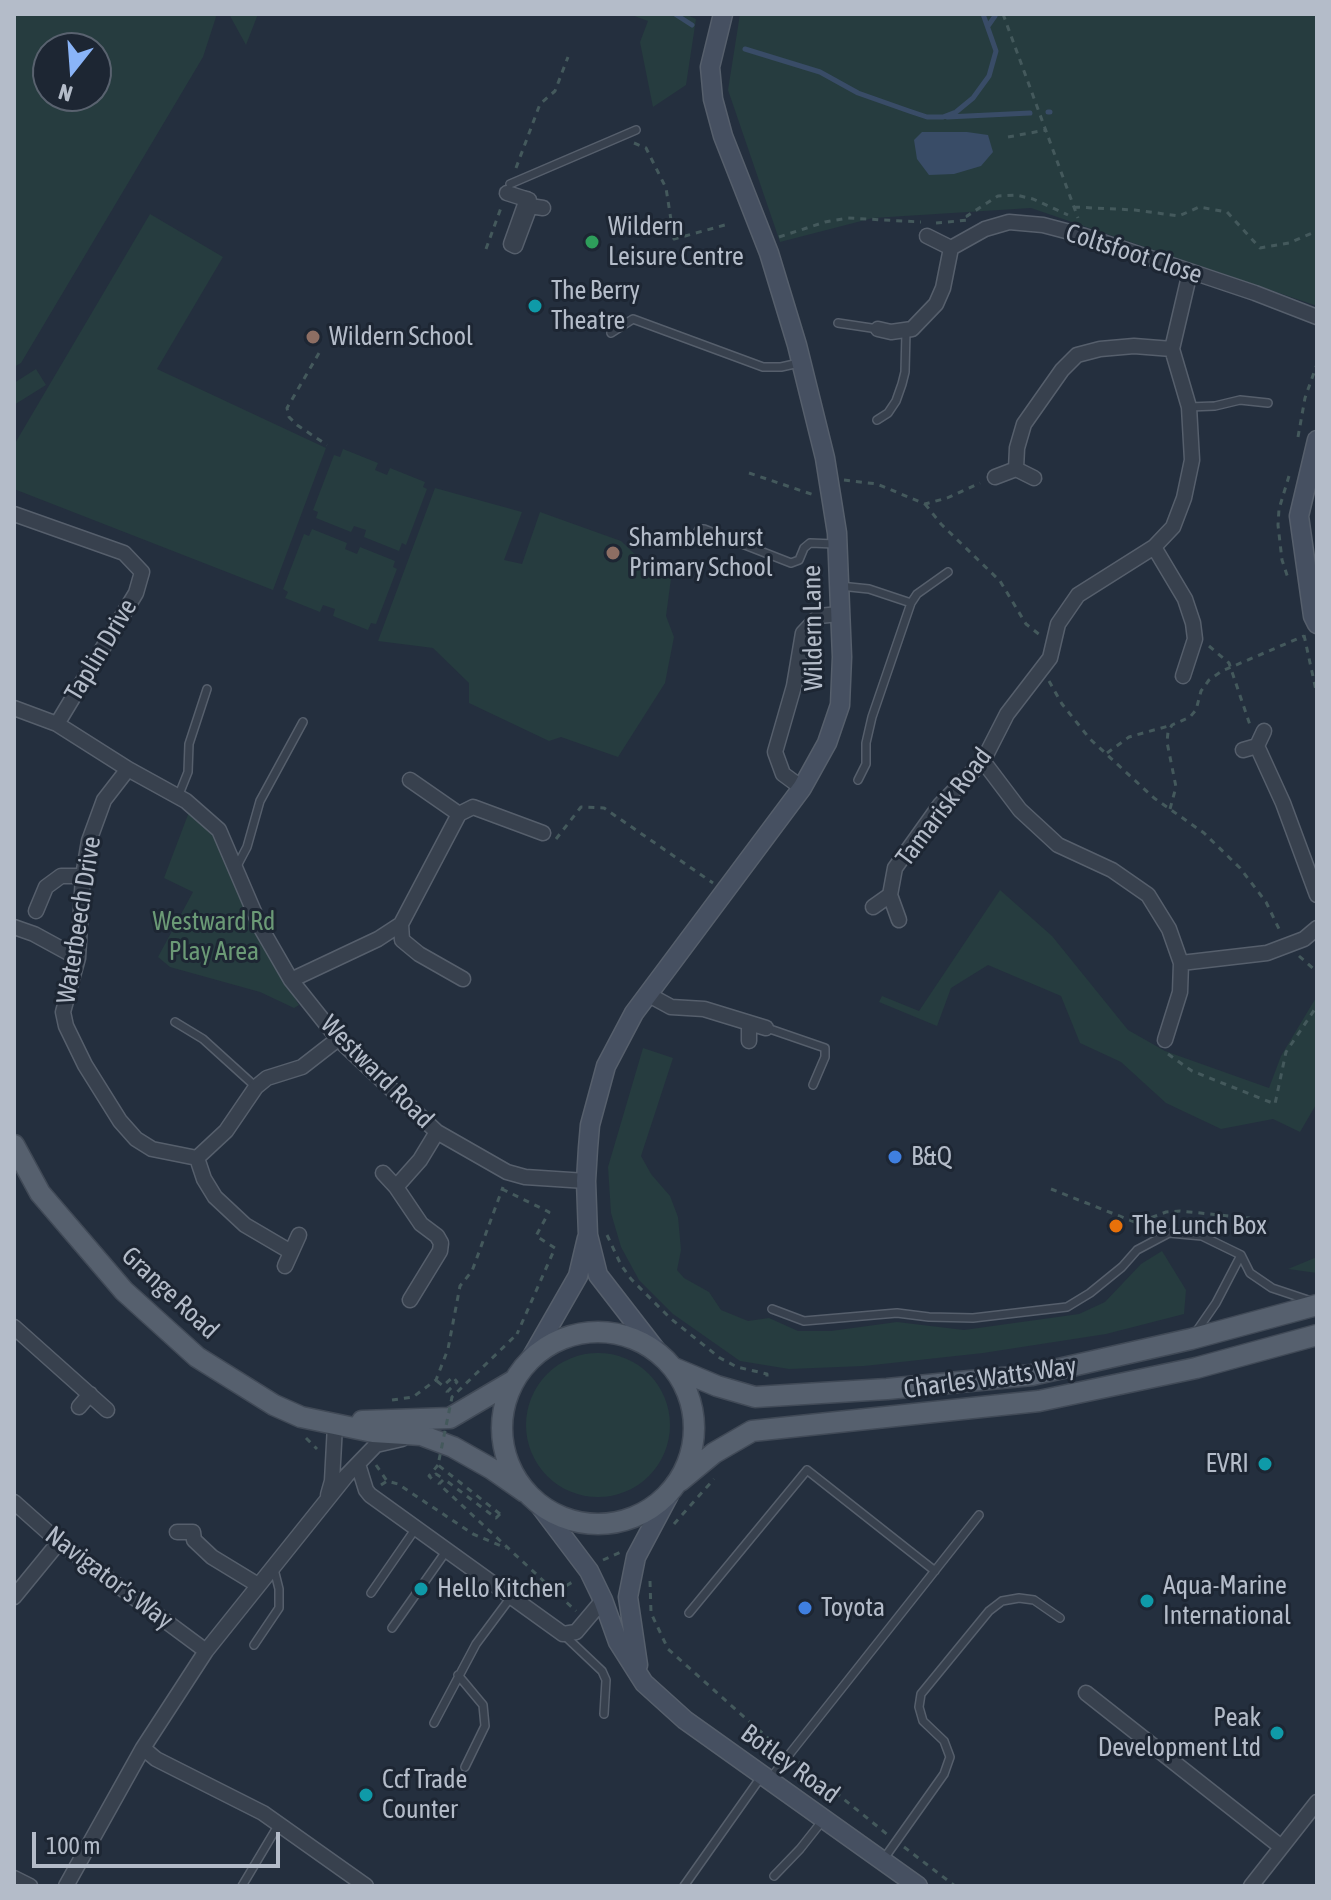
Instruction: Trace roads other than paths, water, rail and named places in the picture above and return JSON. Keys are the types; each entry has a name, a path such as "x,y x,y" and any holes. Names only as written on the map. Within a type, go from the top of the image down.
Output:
{"main road":[{"name":"Grange Road","path":"14,1145 40,1193 124,1291 197,1357 274,1405 301,1417 373,1432 421,1435 453,1447 492,1469 533,1499"},
{"name":"Charles Watts Way","path":"674,1368 717,1386 755,1397 887,1389 1032,1375 1191,1339 1317,1304"},
{"path":"606,1331 632,1337 656,1350 674,1368 689,1394 695,1423 692,1453 675,1488 651,1510 630,1520 607,1525 583,1524 561,1517 533,1499 509,1467 502,1438 503,1409 513,1381 531,1358 553,1342 579,1333 606,1331"},
{"name":"Charles Watts Way","path":"675,1488 714,1453 752,1431 1039,1401 1196,1368 1317,1335"},
{"name":"Grange Road","path":"335,1425 380,1419 450,1418 513,1381"}],"street":[{"name":"Wildern Lane","path":"656,1350 598,1275 588,1235 586,1181 590,1125 606,1066 634,1013 802,788 827,743 840,705 842,657 832,500 801,362 765,244 723,136 713,99 710,67 723,14"},
{"path":"508,188 531,201"},
{"name":"Coltsfoot Close","path":"951,248 985,229 1009,222 1043,225 1255,293 1317,317"},
{"path":"878,329 906,331 923,320 936,304 943,288 951,248 927,236"},
{"name":"Tamarisk Road","path":"899,920 890,895 895,868 940,805 983,761 1007,714 1050,658 1058,624 1078,595 1154,547 1173,527 1184,498 1192,460 1189,407 1172,349 1190,272"},
{"path":"1016,469 1017,448 1024,424 1062,370 1077,355 1134,346 1172,349"},
{"path":"1311,630 1313,616 1299,516 1317,440"},
{"path":"995,477 1016,469 1034,478"},
{"name":"Taplin Drive","path":"14,514 124,553 142,572 136,593 57,724"},
{"path":"1154,547 1185,599 1198,640 1183,676"},
{"path":"802,788 783,774 775,752 794,686 803,633 819,616 839,614"},
{"name":"Westward Road","path":"14,708 57,724 178,797 219,830 261,928 291,980 338,1039 437,1132 507,1172 525,1177 586,1181"},
{"path":"1264,731 1250,748 1283,803 1317,895"},
{"path":"983,761 1020,810 1058,845 1112,870 1148,895 1169,929 1181,963 1180,992 1165,1040"},
{"name":"Waterbeech Drive","path":"128,769 104,800 89,841 83,876 78,958 63,1012 66,1026 85,1065 120,1121 136,1139 152,1149 197,1158"},
{"path":"410,780 459,814"},
{"path":"291,980 378,939 401,924 447,842 459,814 473,807 543,833"},
{"path":"36,911 46,887 61,876 83,876"},
{"name":"Tamarisk Road","path":"873,907 890,895"},
{"path":"401,924 402,940 419,954 463,979"},
{"path":"14,927 34,934 78,958"},
{"path":"1181,963 1267,953 1304,939 1317,928"},
{"path":"649,995 671,1007 704,1009 766,1028"},
{"path":"749,1024 749,1041"},
{"path":"291,1252 245,1225 215,1197 204,1179 197,1158 226,1131 256,1087 267,1078 302,1067 338,1039"},
{"path":"396,1187 420,1160 437,1132"},
{"path":"383,1173 421,1224 441,1243 440,1251 410,1300"},
{"path":"285,1266 299,1235"},
{"name":"Wildern Lane","path":"531,1358 578,1276 588,1235"},
{"path":"14,1327 107,1410"},
{"path":"79,1407 90,1394"},
{"path":"326,1503 332,1481 335,1425"},
{"path":"66,1886 143,1748 206,1651 376,1445 421,1435"},
{"path":"358,1464 370,1495 563,1634 576,1632 603,1600"},
{"path":"640,1676 628,1597 636,1557 675,1488"},
{"name":"Botley Road","path":"533,1499 589,1571 618,1642 644,1683 685,1720 764,1779 918,1886"},
{"name":"Navigator's Way","path":"14,1502 59,1542 206,1651"},
{"path":"199,1517 193,1532 194,1540 212,1557 258,1585"},
{"path":"177,1532 193,1532"},
{"path":"14,1597 59,1542"},
{"path":"1086,1693 1280,1846"},
{"path":"143,1748 156,1759 279,1824 364,1885"},
{"path":"1254,1885 1280,1846 1317,1802"},
{"path":"14,1878 30,1886"}],"lane":[{"path":"508,188 636,130"},
{"path":"611,333 633,319 763,367 801,362"},
{"path":"838,323 878,329"},
{"path":"877,420 888,413 902,384 906,331"},
{"path":"1189,407 1215,406 1240,400 1268,403"},
{"path":"692,542 699,529 704,529 791,563 799,560 810,543 837,544"},
{"path":"858,780 866,764 866,743 872,717 911,603 917,594 948,572"},
{"path":"838,585 869,589 911,603"},
{"path":"178,797 188,772 189,744 207,689"},
{"path":"235,868 247,847 260,801 303,722"},
{"path":"175,1022 203,1039 256,1087"},
{"path":"766,1028 825,1048 825,1057 813,1085"},
{"path":"772,1309 804,1321 897,1313 973,1318 1067,1307 1122,1267 1137,1250 1169,1233 1202,1236 1241,1255 1250,1273 1272,1288 1317,1304"},
{"path":"1191,1339 1216,1303 1241,1255"},
{"path":"689,1613 807,1470 935,1571"},
{"path":"684,1886 764,1779 979,1515"},
{"path":"371,1593 416,1528"},
{"path":"392,1628 447,1550"},
{"path":"254,1645 279,1608 279,1589 273,1567"},
{"path":"434,1723 476,1644 511,1597"},
{"path":"882,1861 944,1774 950,1757 944,1741 923,1721 919,1707 921,1694 989,1611 1002,1601 1019,1598 1034,1600 1060,1618"},
{"path":"563,1634 602,1671 606,1680 604,1714"},
{"path":"458,1675 483,1705 485,1726 465,1767"},
{"path":"774,1876 823,1820"},
{"path":"242,1886 279,1824"}],"water":[{"path":"922,132 988,135 993,152 981,166 954,174 929,175 917,159 914,140"}],"waterway":[{"path":"675,14 692,25"},
{"path":"745,49 820,72 858,93 909,111 927,117 943,117 956,112 973,98 989,76 996,51 983,14"},
{"path":"988,26 995,16"},
{"path":"947,117 1030,113"}],"place":[{"name":"Wildern Leisure Centre","path":"592,242"},
{"name":"The Berry Theatre","path":"535,306"},
{"name":"Wildern School","path":"313,337"},
{"name":"Shamblehurst Primary School","path":"613,553"},
{"name":"B&Q","path":"895,1157"},
{"name":"The Lunch Box","path":"1116,1226"},
{"name":"EVRI","path":"1265,1464"},
{"name":"Hello Kitchen","path":"421,1589"},
{"name":"Aqua-Marine International","path":"1147,1601"},
{"name":"Toyota","path":"805,1608"},
{"name":"Peak Development Ltd","path":"1277,1733"},
{"name":"Ccf Trade Counter","path":"366,1795"}],"park label":[{"name":"Westward Rd Play Area","path":"214,937"}]}
